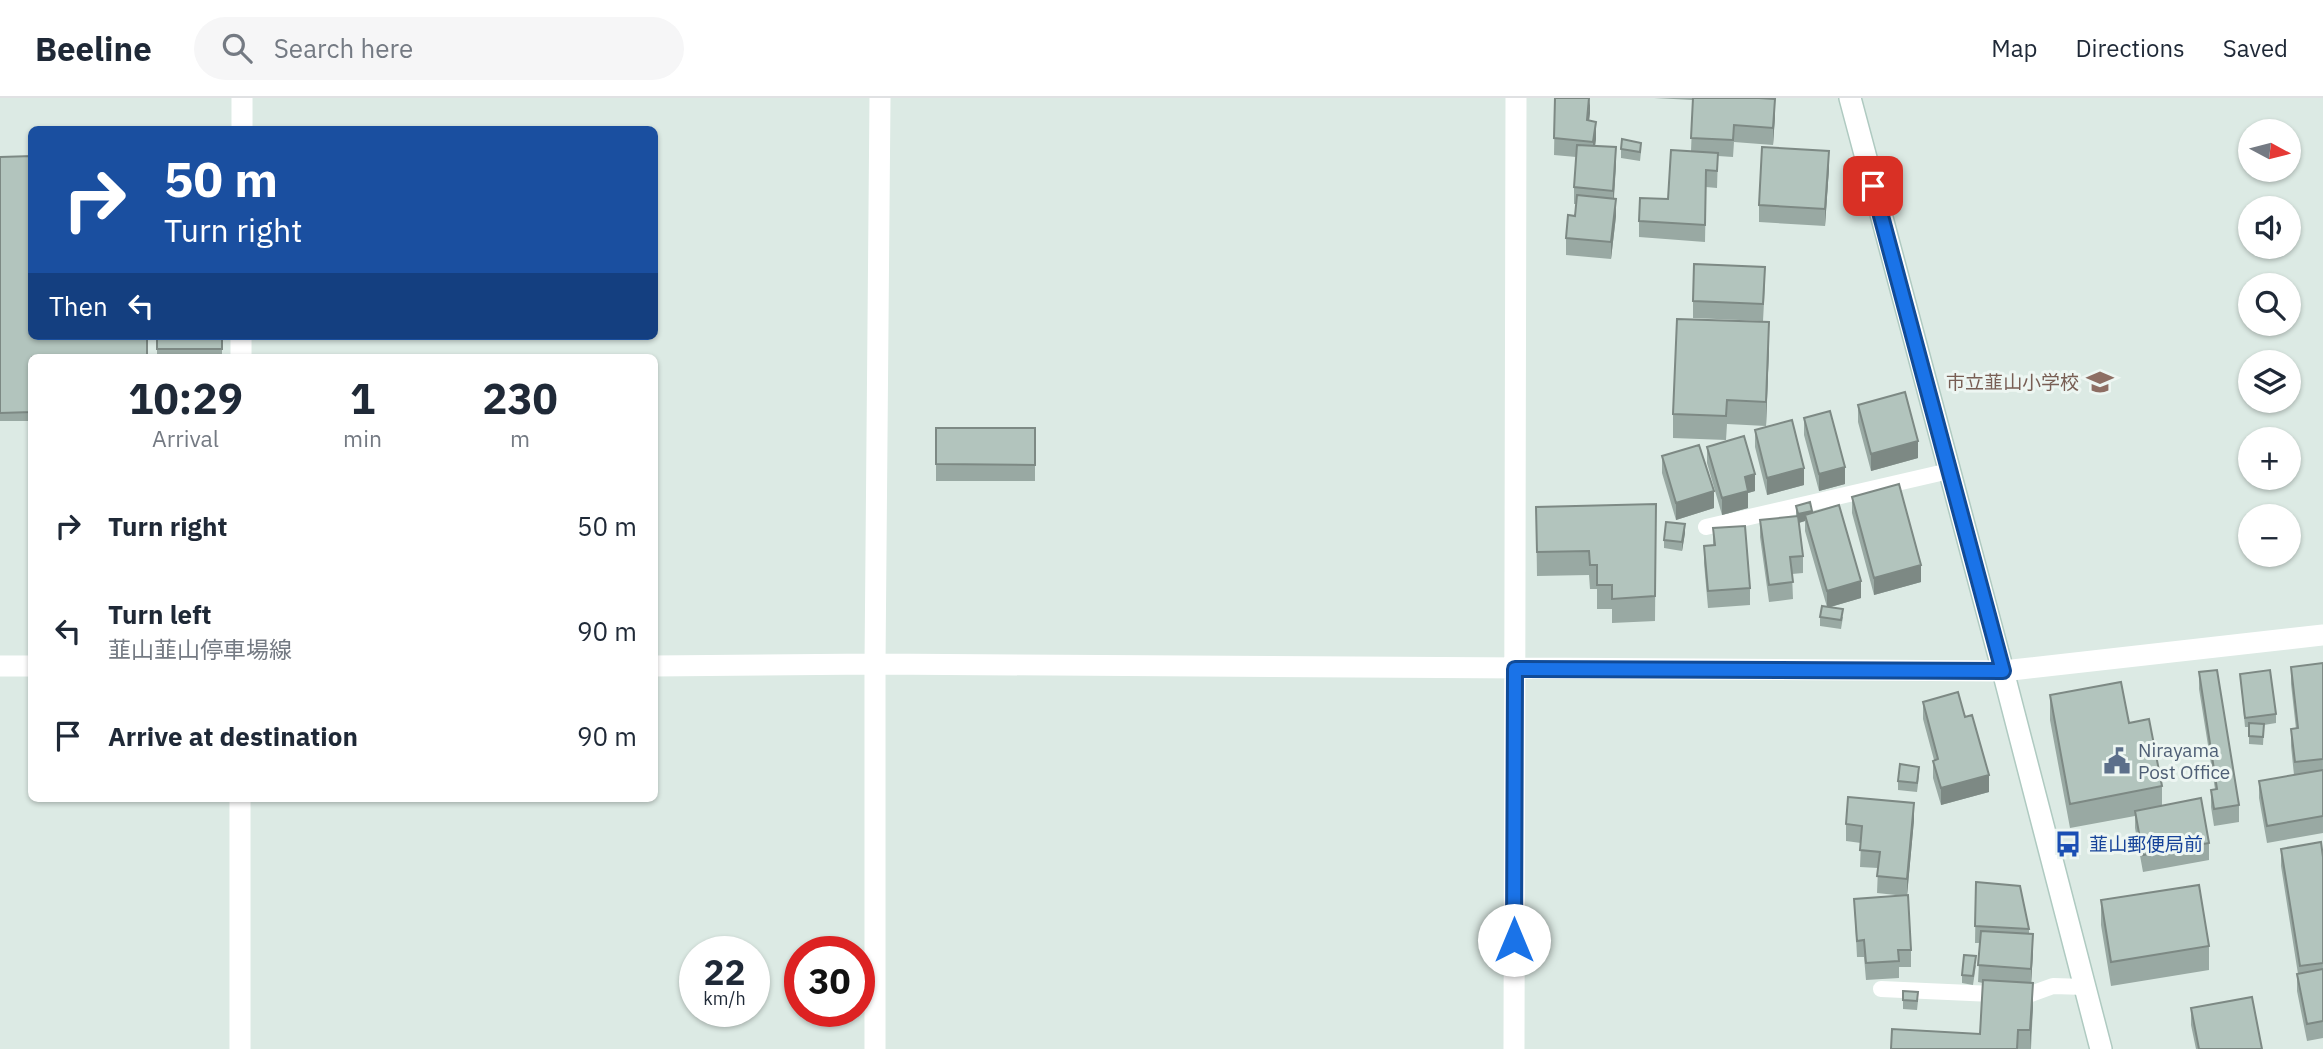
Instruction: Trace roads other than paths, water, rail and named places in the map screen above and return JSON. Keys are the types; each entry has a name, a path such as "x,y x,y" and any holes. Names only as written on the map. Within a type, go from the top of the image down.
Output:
{"street":[{"path":"242,98 242,126"},
{"path":"875,1049 880,98"},
{"path":"1514,1049 1516,98"},
{"path":"1850,98 2101,1049"},
{"path":"658,666 875,664 2003,671 2323,635"},
{"path":"0,666 28,666"},
{"path":"240,802 240,1049"}],"lane":[{"path":"1706,527 1950,471"},
{"path":"1881,989 2015,995 2031,994 2053,986 2085,987"}],"place":[{"name":"市立韮山小学校","path":"2100,382"},
{"name":"Nirayama Post Office","path":"2117,761"},
{"name":"韮山郵便局前","path":"2068,844"}]}
